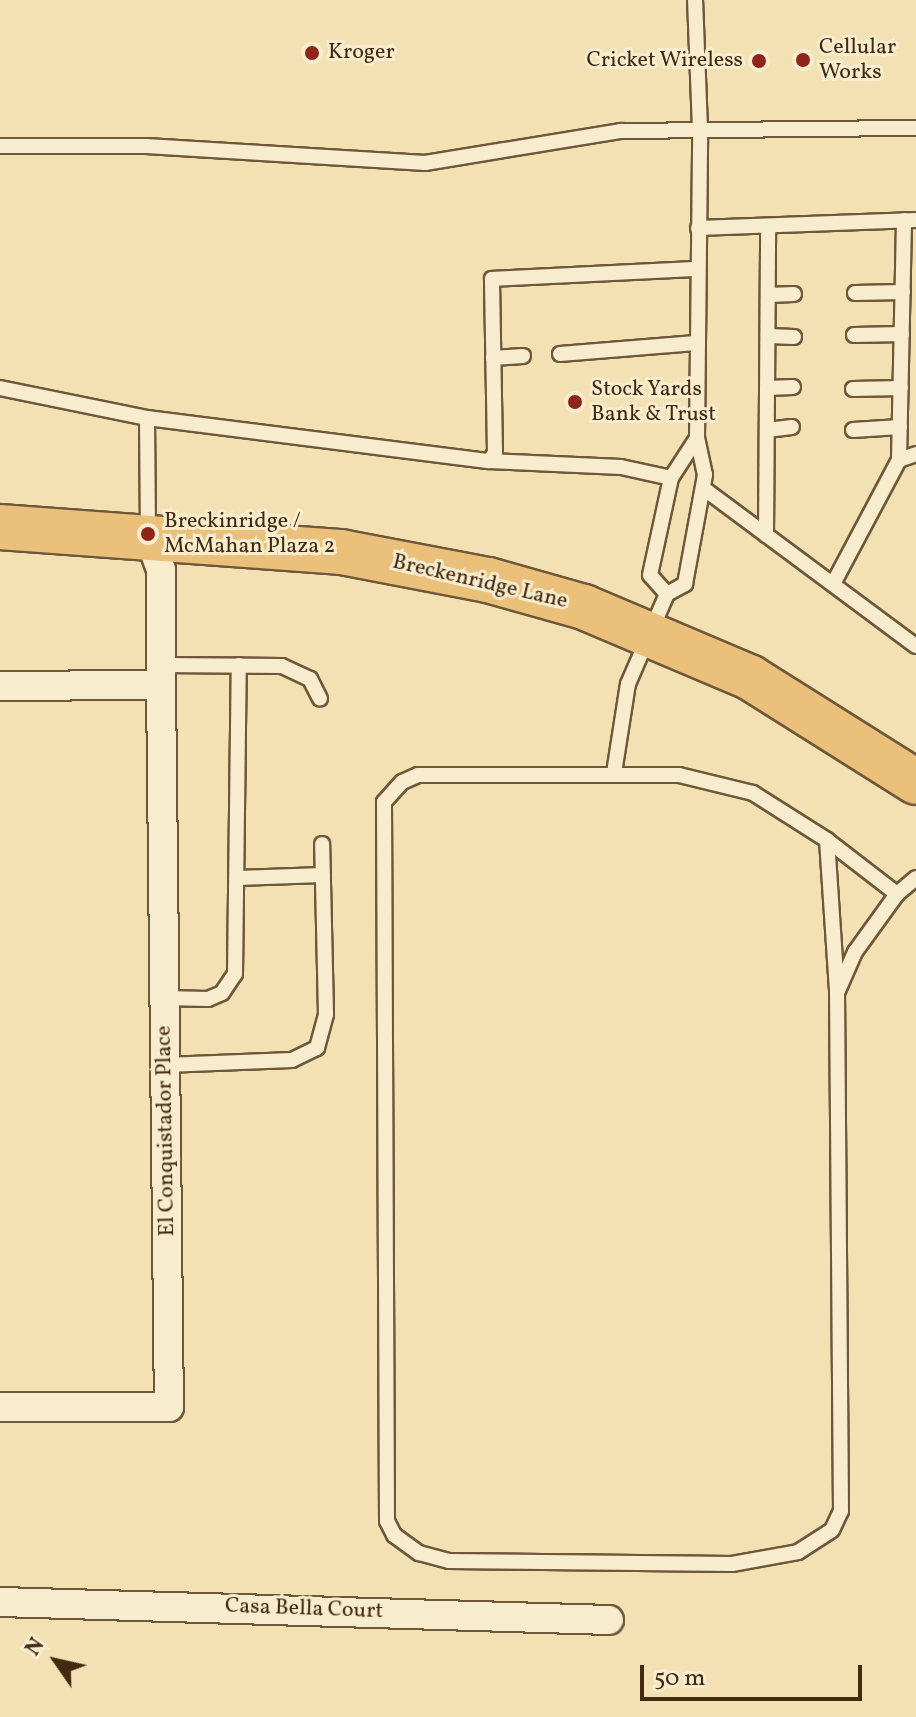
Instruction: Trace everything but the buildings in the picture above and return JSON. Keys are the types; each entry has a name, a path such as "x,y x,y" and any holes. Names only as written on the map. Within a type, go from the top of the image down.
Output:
{"main road":[{"name":"Breckenridge Lane","path":"0,527 283,544 370,557 658,613 751,678 916,782"}],"street":[{"name":"El Conquistador Place","path":"0,1407 169,1407 161,570 148,534"},
{"path":"0,686 161,675"},
{"name":"Casa Bella Court","path":"0,1602 609,1620"}],"lane":[{"path":"614,773 628,684 658,613 685,584 703,488 697,438 700,129 695,0"},
{"path":"0,146 146,146 425,163 621,131 916,128"},
{"path":"698,228 910,220 903,292 909,309 902,334 906,395 900,427 899,460 833,584"},
{"path":"766,535 768,226"},
{"path":"489,461 495,453 492,279 698,269"},
{"path":"855,293 903,292"},
{"path":"768,295 794,294"},
{"path":"854,335 902,334"},
{"path":"768,336 794,337"},
{"path":"560,354 696,343"},
{"path":"493,358 523,356"},
{"path":"767,388 793,387"},
{"path":"0,388 147,418 489,461 621,467 671,478"},
{"path":"853,389 906,395"},
{"path":"147,418 148,534"},
{"path":"767,430 792,427"},
{"path":"853,430 900,427"},
{"path":"658,613 650,575 671,478 697,438"},
{"path":"899,460 916,454"},
{"path":"703,488 916,646"},
{"path":"161,675 239,665 282,666 310,679 320,699"},
{"path":"164,998 208,999 222,993 235,974 239,665"},
{"path":"827,840 837,993 841,1511 832,1530 798,1552 732,1564 449,1561 419,1553 394,1535 387,1521 384,802 402,782 418,775 679,775 753,793 827,840 897,894"},
{"path":"165,1065 292,1060 317,1048 326,1014 322,844"},
{"path":"237,878 323,875"},
{"path":"837,993 855,952 897,894 916,878"}],"place":[{"name":"Kroger","path":"312,53"},
{"name":"Cellular Works","path":"803,60"},
{"name":"Cricket Wireless","path":"759,61"},
{"name":"Stock Yards Bank & Trust","path":"575,402"},
{"name":"Breckinridge / McMahan Plaza 2","path":"148,534"}]}
